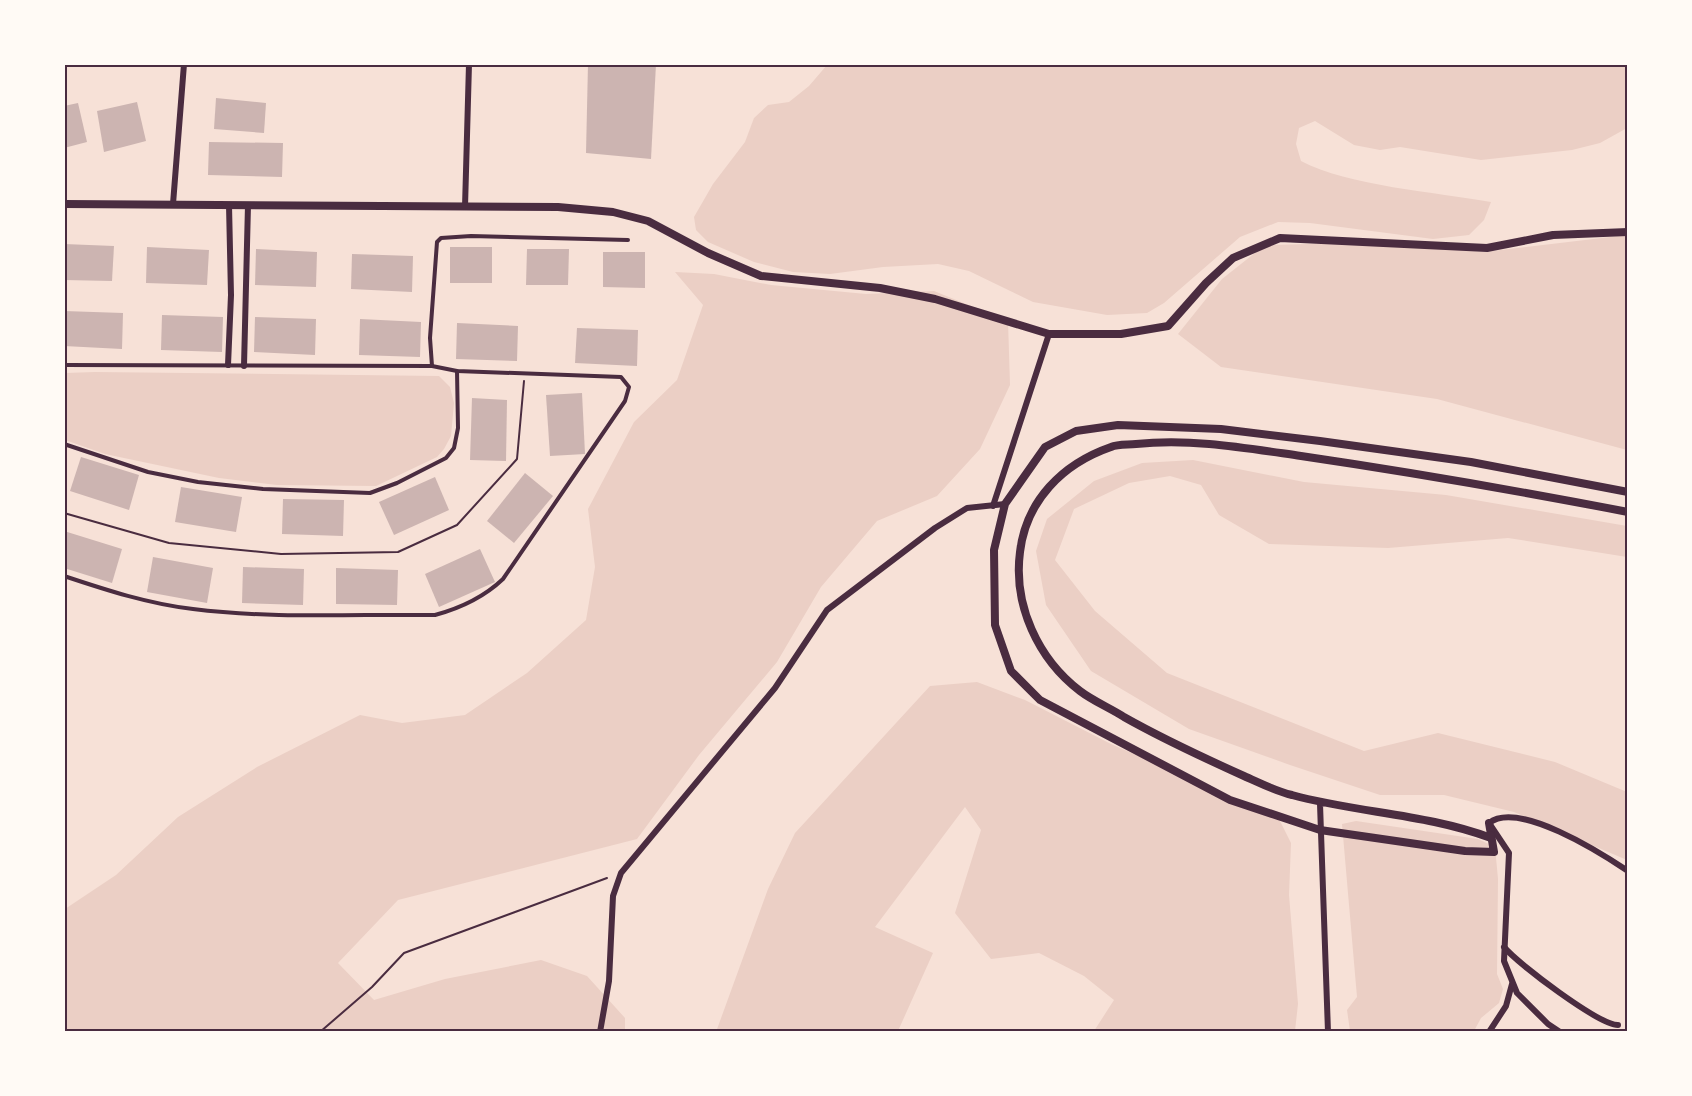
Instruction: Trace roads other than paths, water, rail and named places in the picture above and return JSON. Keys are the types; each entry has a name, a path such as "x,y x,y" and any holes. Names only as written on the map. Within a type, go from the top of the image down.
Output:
{"street":[{"path":"173,204 184,64"},
{"path":"465,207 469,64"},
{"path":"64,204 558,207 613,212 648,221 708,253 761,276 880,288 935,299 1048,334 1121,334 1168,326 1206,283 1233,258 1280,238 1487,248 1553,236 1628,232"},
{"path":"228,365 231,295 229,204"},
{"path":"244,366 248,205"},
{"path":"993,506 1048,334"},
{"path":"1489,822 1494,852 1465,851 1320,830 1230,800 1040,700 1011,671 996,625 994,550 1005,504 1045,447 1076,431 1118,424 1221,429 1332,443 1471,462 1628,492"},
{"path":"1489,822 1491,838 1465,828 1419,818 1325,803 1288,794 1148,730 1081,692 1049,661 1024,614 1017,570 1022,533 1037,499 1058,478 1112,446 1154,442 1217,444 1464,481 1628,512"},
{"path":"600,1032 609,981 613,896 621,873 775,688 827,610 935,528 967,508 1005,504"},
{"path":"1325,803 1320,804 1320,830 1328,1032"},
{"path":"1489,822 1497,816 1517,816 1574,838 1628,871"},
{"path":"1489,822 1509,854 1504,962 1518,993 1548,1024 1560,1032"},
{"path":"1504,946 1512,956 1548,984 1600,1019 1611,1025 1618,1024"},
{"path":"1489,1032 1506,1006 1513,983"}],"lane":[{"path":"432,366 430,338 437,242 441,238 471,236 628,240"},
{"path":"64,365 432,366 457,371 621,377 629,387 625,401 503,579 491,590 458,609 435,615 273,614 192,609 107,590 64,576"},
{"path":"64,444 148,472 198,482 264,489 370,493 398,483 446,458 454,448 458,428 457,371"}]}
